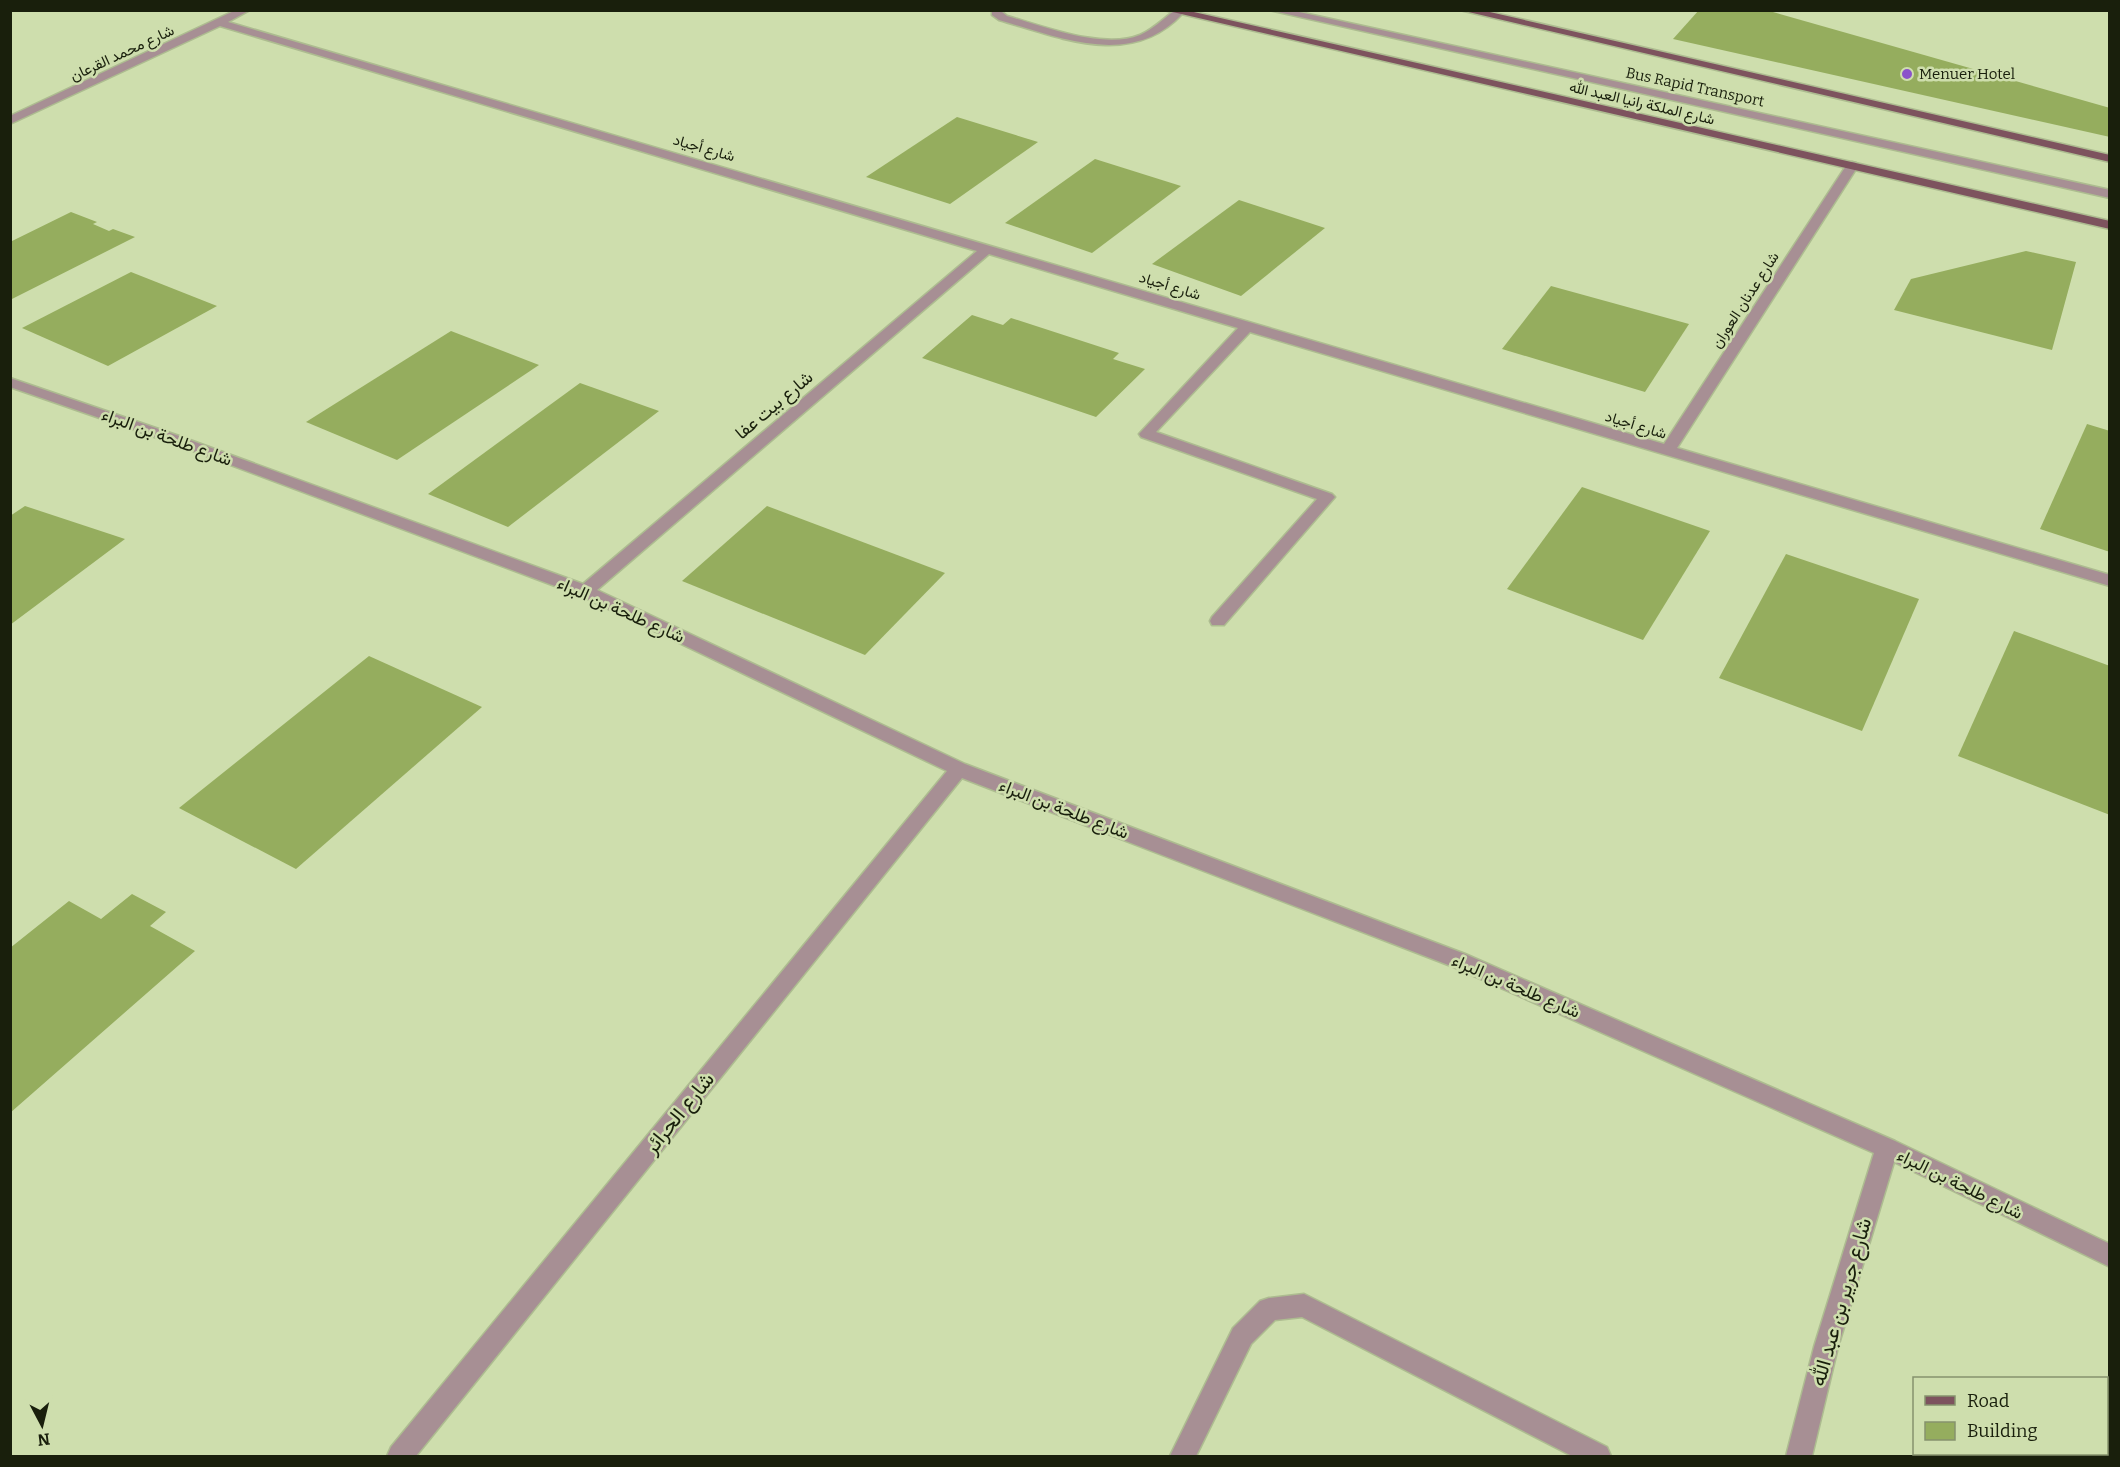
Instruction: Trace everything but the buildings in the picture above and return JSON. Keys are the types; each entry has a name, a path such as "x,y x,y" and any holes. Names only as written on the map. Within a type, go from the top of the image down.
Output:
{"main road":[{"path":"1465,10 2109,159"},
{"name":"شارع الملكة رانيا العبد الله","path":"1173,12 2109,225"}],"street":[{"name":"شارع محمد القرعان","path":"10,121 245,10"},
{"path":"998,10 996,13 1003,18 1101,43 1121,43 1143,38 1173,12"},
{"name":"Bus Rapid Transport","path":"1274,10 2109,194"},
{"name":"Bus Rapid Transport","path":"1308,10 2109,187"},
{"name":"شارع أجياد","path":"221,23 2109,581"},
{"name":"شارع عدنان العوران","path":"1667,452 1852,166"},
{"name":"شارع بيت عفا","path":"585,591 987,249"},
{"path":"1218,621 1327,497 1146,434 1248,326"},
{"name":"شارع طلحة بن البراء","path":"10,382 174,439 585,591 959,769 1458,960 1887,1148 2109,1256"},
{"name":"شارع الحرائر","path":"400,1456 959,769"},
{"name":"شارع جرير بن عبد الله","path":"1799,1456 1826,1347 1887,1148"},
{"path":"1182,1456 1242,1336 1269,1309 1304,1305 1598,1456"}],"place":[{"name":"Menuer Hotel","path":"1907,74"}]}
